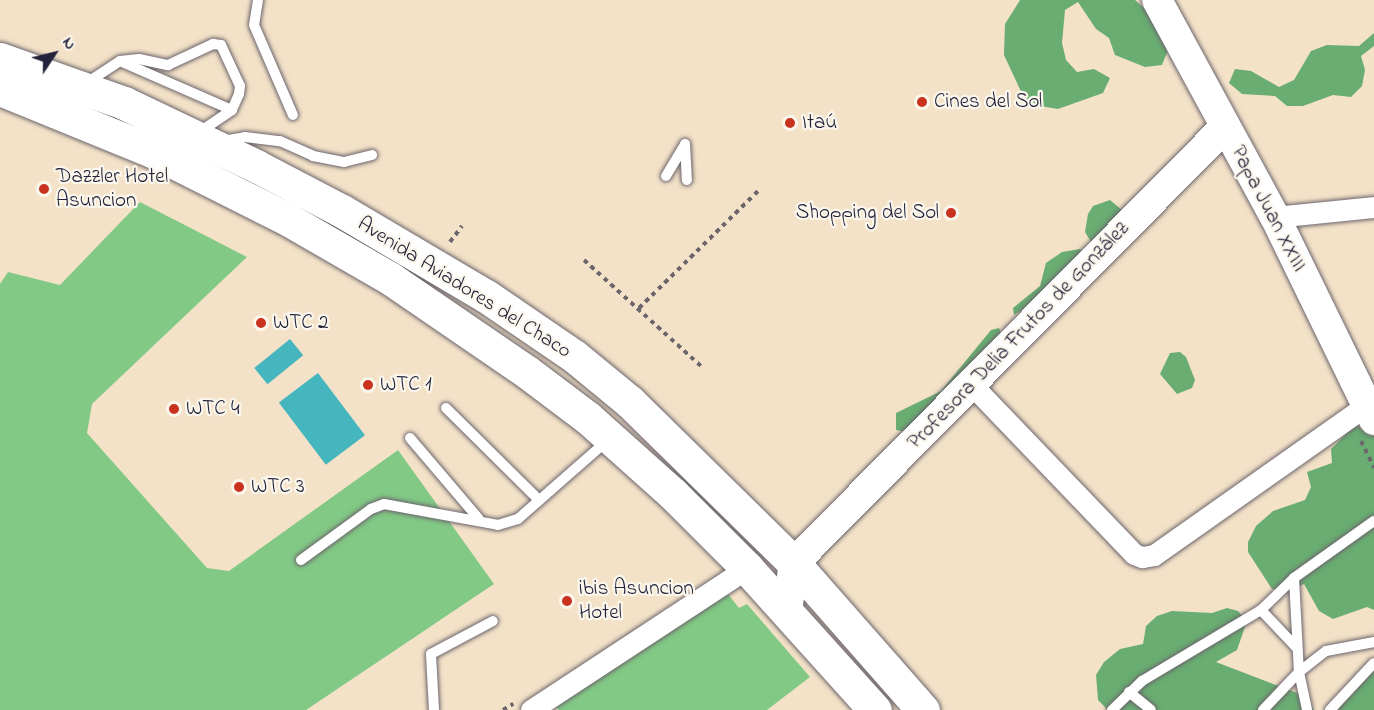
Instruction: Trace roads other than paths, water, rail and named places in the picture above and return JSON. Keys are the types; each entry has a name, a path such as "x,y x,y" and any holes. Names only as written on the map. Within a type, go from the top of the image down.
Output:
{"highway":[{"name":"Avenida Aviadores del Chaco","path":"0,59 80,87 203,139 342,211 486,296 630,402 803,553 923,710"},
{"name":"Avenida Aviadores del Chaco","path":"0,89 106,130 245,197 337,246 527,372 610,438 747,568 875,710"},
{"path":"438,311 482,321 552,370 602,380"}],"street":[{"name":"Papa Juan XXIII","path":"1157,0 1224,128 1275,217 1371,413"},
{"name":"Profesora Delia Frutos de González","path":"803,553 1224,128"},
{"path":"1275,217 1374,207"},
{"path":"970,383 1134,554 1142,557 1154,555 1371,413"},
{"path":"787,611 803,553"},
{"path":"531,710 747,568"}],"lane":[{"path":"258,0 254,26 293,115"},
{"path":"80,87 120,61 139,59 168,64 213,44 221,45 240,86 232,110 203,139"},
{"path":"120,61 232,110"},
{"path":"203,139 245,137 280,141 312,156 345,162 372,155"},
{"path":"666,176 685,144 687,180"},
{"path":"446,408 539,500"},
{"path":"410,438 479,519"},
{"path":"301,560 371,509 384,504 479,519 498,525 509,523 610,438"},
{"path":"1112,710 1130,692 1261,610 1294,578 1374,521"},
{"path":"1294,578 1299,672 1307,710"},
{"path":"1261,610 1297,648"},
{"path":"434,710 431,654 493,621"},
{"path":"1263,710 1299,672 1326,651 1374,642"},
{"path":"1330,710 1374,663"},
{"path":"1130,692 1151,710"}],"water":[{"path":"290,339 303,355 267,384 254,368"},
{"path":"318,373 365,435 326,465 279,402"}],"place":[{"name":"Cines del Sol","path":"922,102"},
{"name":"Itaú","path":"790,123"},
{"name":"Dazzler Hotel Asuncion","path":"44,189"},
{"name":"Shopping del Sol","path":"951,213"},
{"name":"WTC 2","path":"261,323"},
{"name":"WTC 1","path":"368,385"},
{"name":"WTC 4","path":"174,409"},
{"name":"WTC 3","path":"239,487"},
{"name":"ibis Asuncion Hotel","path":"567,601"}]}
